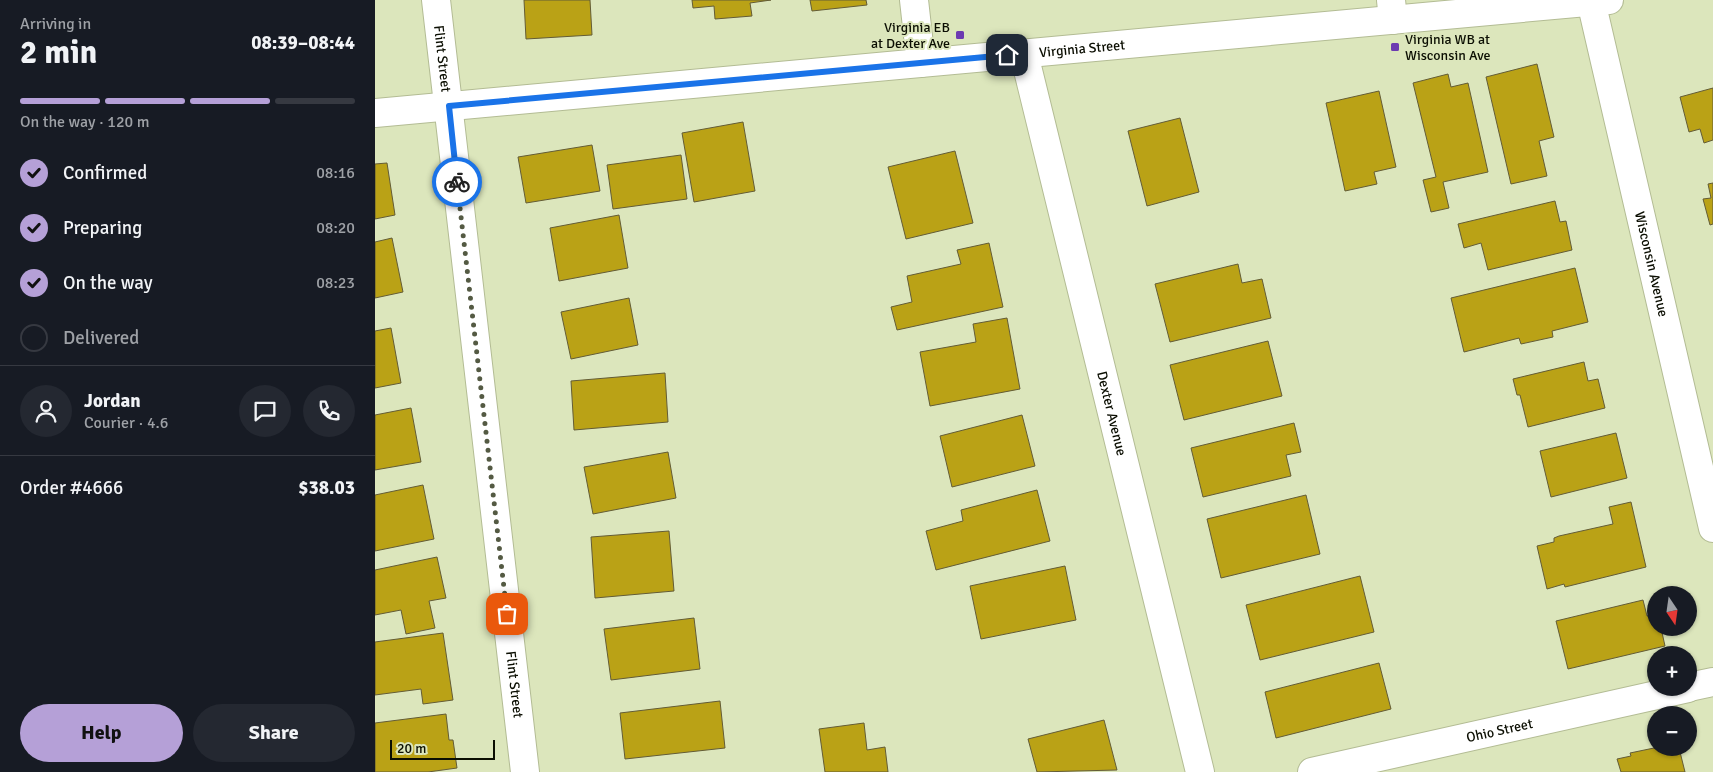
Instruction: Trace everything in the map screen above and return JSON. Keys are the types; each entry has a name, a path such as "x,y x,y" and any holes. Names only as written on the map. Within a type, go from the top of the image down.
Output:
{"street":[{"name":"Flint Street","path":"436,0 525,772"},
{"path":"914,0 921,63"},
{"name":"Virginia Street","path":"375,113 1024,54 1392,10 1600,1"},
{"name":"Wisconsin Avenue","path":"1600,1 1713,528"},
{"name":"Dexter Avenue","path":"1024,54 1199,772"},
{"name":"Ohio Street","path":"1697,685 1713,682"},
{"name":"Ohio Street","path":"1312,772 1649,696"}],"building":[{"path":"524,0 590,0 592,35 526,39"},
{"path":"692,0 771,0 750,3 752,16 715,19 714,6 693,8"},
{"path":"810,0 866,0 867,5 812,11"},
{"path":"1537,64 1554,137 1539,141 1547,176 1511,184 1486,77"},
{"path":"1448,74 1451,87 1468,83 1488,172 1443,182 1449,208 1431,212 1423,180 1436,177 1413,83"},
{"path":"1713,88 1713,140 1704,143 1700,129 1689,132 1680,97"},
{"path":"1379,91 1396,167 1374,172 1377,184 1345,191 1326,103"},
{"path":"1180,118 1199,192 1147,206 1128,131"},
{"path":"743,122 755,191 694,202 682,133"},
{"path":"592,145 600,191 526,203 518,157"},
{"path":"955,151 973,223 906,239 888,167"},
{"path":"681,155 687,199 613,209 607,165"},
{"path":"387,163 395,215 375,219 375,164"},
{"path":"1713,183 1713,224 1710,225 1703,199 1711,198 1708,184"},
{"path":"1555,201 1560,222 1566,221 1572,250 1488,270 1481,243 1464,248 1458,224"},
{"path":"619,215 628,268 559,281 550,228"},
{"path":"392,238 403,292 375,298 375,242"},
{"path":"989,243 1003,307 897,330 891,307 912,302 907,276 961,264 957,250"},
{"path":"1238,264 1242,283 1262,279 1271,318 1170,342 1155,284"},
{"path":"1575,268 1588,322 1552,331 1553,337 1521,344 1519,338 1464,352 1451,298"},
{"path":"629,298 638,345 571,359 561,312"},
{"path":"1007,318 1020,389 930,406 920,352 976,342 973,324"},
{"path":"391,328 401,383 375,388 375,331"},
{"path":"1268,341 1282,396 1184,420 1170,365"},
{"path":"1584,362 1588,381 1598,379 1605,408 1528,427 1520,395 1517,395 1513,379"},
{"path":"665,373 668,422 574,430 571,381"},
{"path":"411,408 421,462 375,470 375,415"},
{"path":"1022,415 1035,466 952,487 940,436"},
{"path":"1294,423 1301,452 1286,455 1291,476 1203,497 1191,448"},
{"path":"1616,433 1627,478 1551,497 1540,451"},
{"path":"668,452 676,498 593,514 584,467"},
{"path":"423,485 434,539 375,551 375,495"},
{"path":"1037,490 1050,541 936,570 926,531 963,521 961,510"},
{"path":"1306,495 1320,554 1221,578 1207,519"},
{"path":"1631,502 1646,567 1565,587 1564,584 1547,589 1537,546 1554,542 1554,538 1559,536 1613,524 1609,507"},
{"path":"669,531 674,591 595,598 591,537"},
{"path":"437,557 446,598 429,601 435,628 406,634 401,610 375,615 375,570"},
{"path":"1065,566 1076,620 981,639 970,586"},
{"path":"1360,576 1374,632 1260,660 1246,605"},
{"path":"1643,600 1647,616 1647,636 1663,636 1665,646 1647,646 1647,650 1568,669 1556,621"},
{"path":"694,618 700,669 611,680 604,629"},
{"path":"443,633 453,700 423,704 421,689 375,695 375,642"},
{"path":"1379,663 1391,709 1276,738 1265,692"},
{"path":"720,701 725,748 625,759 620,713"},
{"path":"446,714 449,740 453,740 457,768 428,772 375,772 375,723"},
{"path":"1104,720 1117,770 1037,772 1028,739"},
{"path":"864,723 867,750 885,747 888,772 825,772 819,729"},
{"path":"1647,749 1647,756 1681,756 1685,772 1621,772 1617,759 1631,756 1630,753"}],"way so far":[{"path":"457,182 507,614"}],"place":[{"name":"Virginia EB at Dexter Ave","path":"960,35"},
{"name":"Virginia WB at Wisconsin Ave","path":"1395,47"}],"route":[{"path":"457,182 449,106 1007,55"}]}
